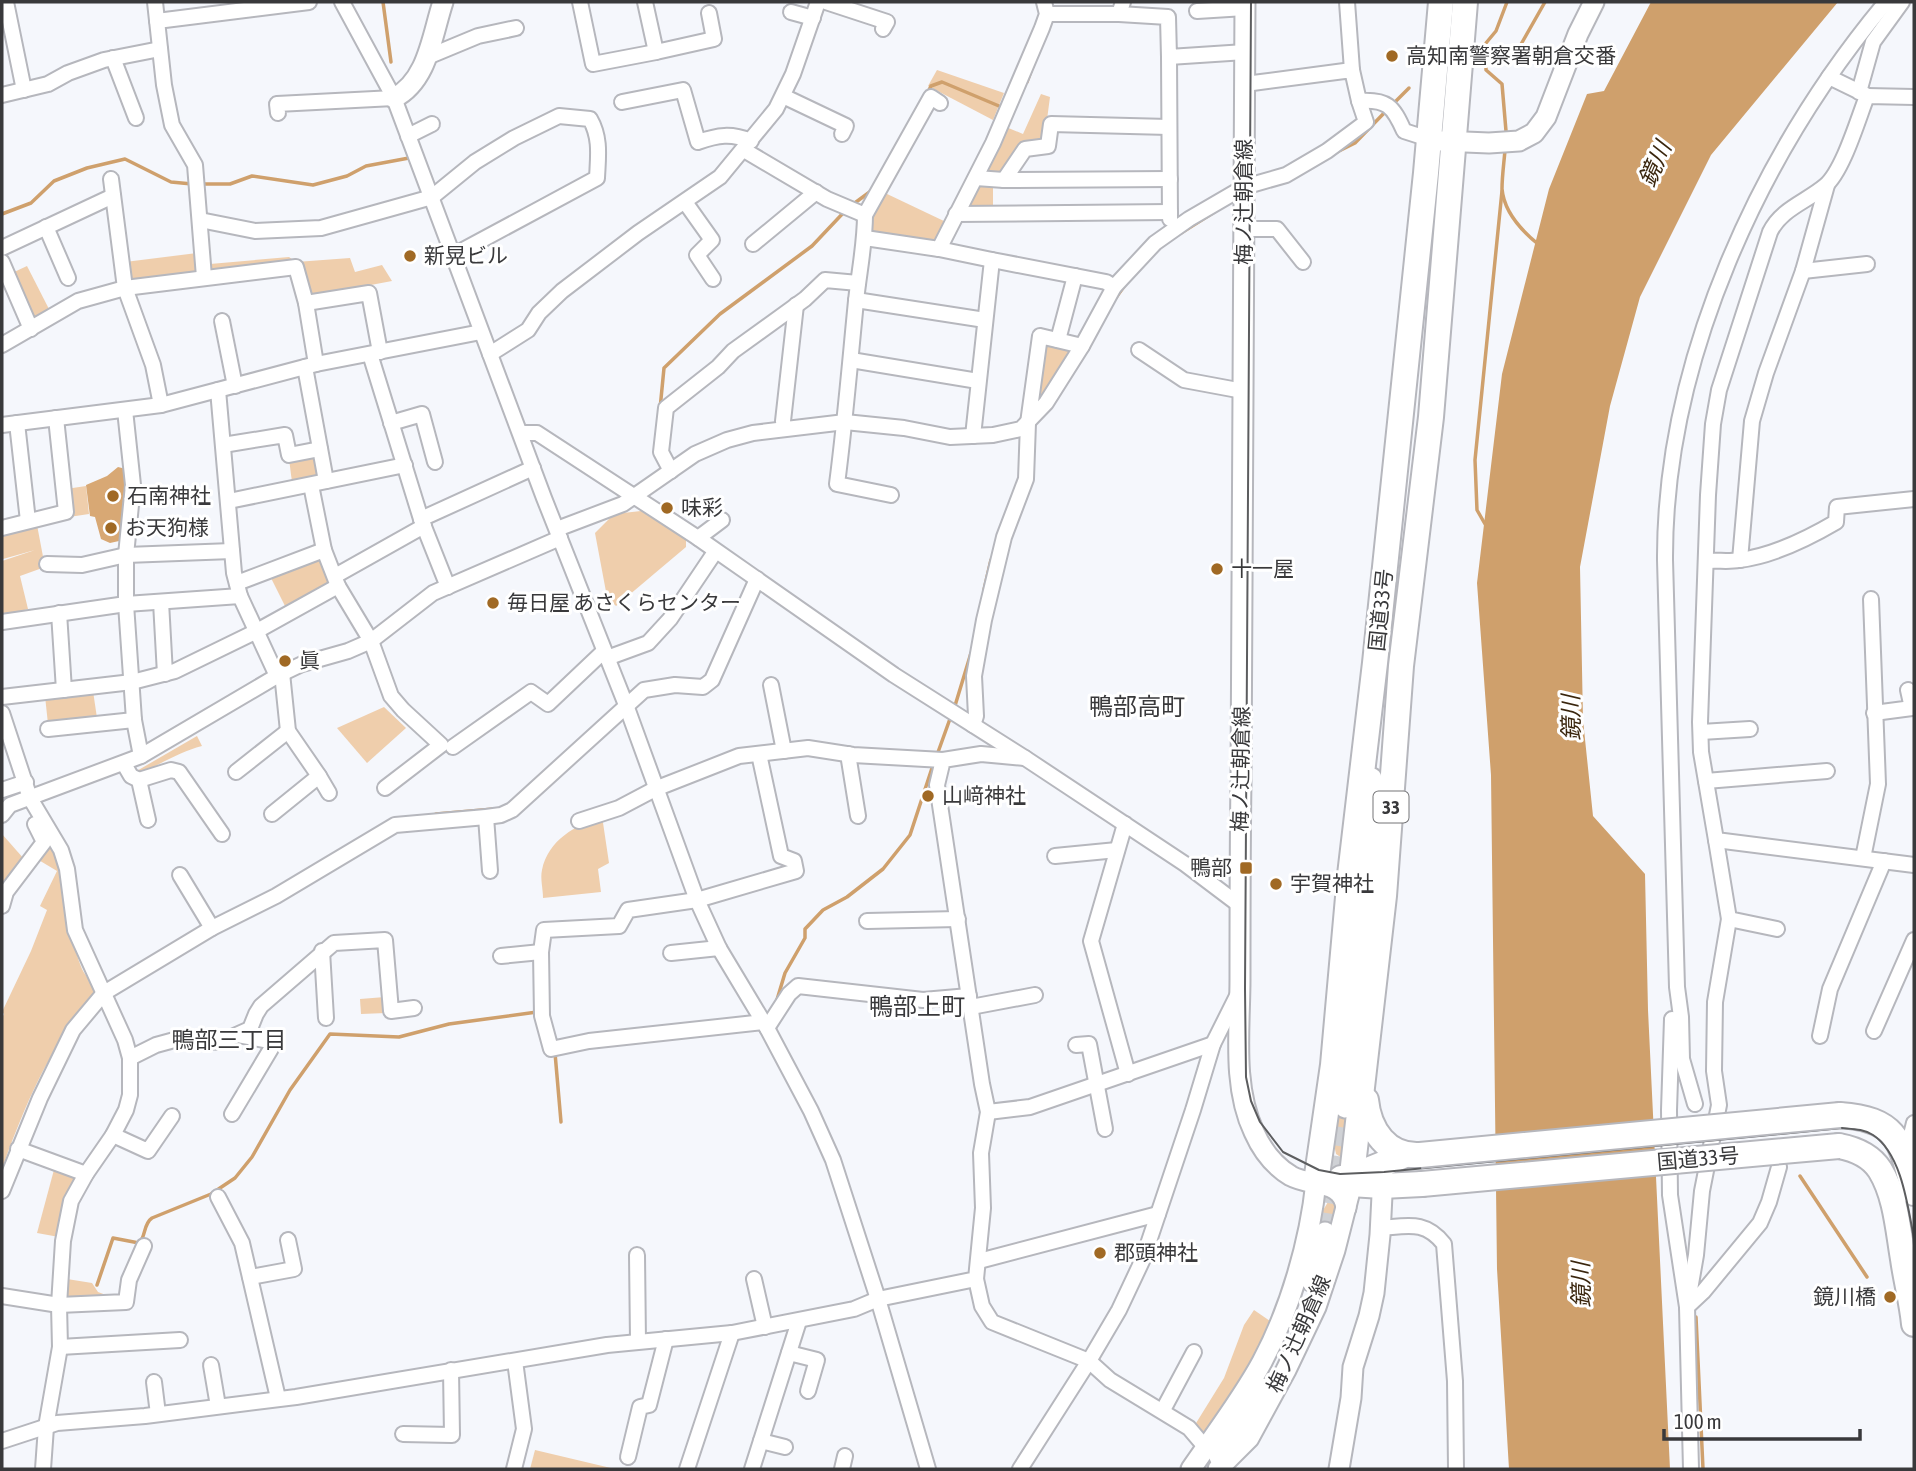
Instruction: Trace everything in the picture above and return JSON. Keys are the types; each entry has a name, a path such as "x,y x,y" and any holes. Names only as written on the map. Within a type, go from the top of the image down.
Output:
{"highway":[{"name":"国道33号","path":"1352,1180 1384,896 1401,666 1431,416 1441,141 1441,2"},
{"name":"国道33号","path":"1465,2 1441,141 1350,875 1333,1065 1316,1182 1352,1180 1381,1186 1422,1184 1839,1146 1852,1149 1869,1158 1879,1169 1887,1185 1899,1229 1914,1324"},
{"name":"国道33号","path":"1363,1075 1367,1117 1378,1137 1386,1145 1407,1156 1840,1115 1858,1116 1887,1130 1899,1143 1906,1157 1914,1194"},
{"path":"1352,1180 1407,1156"}],"main road":[{"path":"394,98 404,93 419,76 443,2"},
{"path":"1441,141 1489,144 1519,141 1534,132 1546,117 1578,34 1594,2"},
{"name":"梅ノ辻朝倉線","path":"1192,1469 1263,1361 1290,1299 1306,1238 1316,1182 1301,1181 1277,1166 1264,1152 1252,1130 1241,1088 1238,904 1245,5"},
{"path":"1369,866 1376,663"},
{"path":"1345,1108 1369,866 1401,666"},
{"path":"1339,1469 1351,1398 1353,1367 1374,1293 1381,1228 1381,1186 1387,1166 1407,1156"},
{"name":"梅ノ辻朝倉線","path":"1217,1469 1250,1438 1316,1307 1352,1180"},
{"path":"1316,1182 1343,1194 1346,1208"},
{"path":"1210,1469 1240,1425 1293,1333 1325,1232"},
{"path":"1192,1469 1240,1425"}],"street":[{"path":"6,2 24,90"},
{"path":"155,2 172,125 195,165 204,277"},
{"path":"157,21 309,2"},
{"path":"342,2 394,98 697,900 719,948 811,1111 833,1160 878,1298 927,1469"},
{"path":"579,2 593,64 714,39 709,13"},
{"path":"645,2 656,52"},
{"path":"490,354 528,330 540,313 562,291 638,233 720,177 776,109 793,75 818,2"},
{"path":"826,2 853,6 887,22 883,30"},
{"path":"14,804 124,764 279,674 371,641 433,593 623,504 695,454 727,440 784,428 845,422 904,428 950,437 993,435 1021,429 1046,404 1082,346 1114,286 1155,243 1170,231 1244,187 1286,175 1327,151 1366,122 1352,70 1347,2"},
{"path":"1695,1104 1682,1059 1681,1017 1676,987 1665,548 1665,513 1672,463 1700,334 1726,265 1760,194 1802,119 1847,48 1885,2"},
{"path":"1740,560 1752,421 1766,373 1803,271 1827,185 1843,160 1863,94 1873,42 1902,2"},
{"path":"1198,11 1245,5"},
{"path":"939,249 993,143 1046,8 1072,16 1121,8 1168,17 1170,231"},
{"path":"791,12 813,18"},
{"path":"425,58 478,36 516,28"},
{"path":"2,95 48,84 68,73 113,58 160,49"},
{"path":"1169,57 1245,52"},
{"path":"113,58 136,118"},
{"path":"1245,84 1352,70"},
{"path":"1829,77 1863,94 1914,97"},
{"path":"622,102 683,90 698,142 721,135 733,135 816,192 855,210 865,238 837,484 891,495"},
{"path":"783,96 846,126"},
{"path":"855,210 932,97 940,103"},
{"path":"277,105 394,98"},
{"path":"1359,101 1374,100 1392,109 1404,131 1441,141"},
{"path":"200,220 254,231 321,228 432,197 475,162 514,138 559,116 590,119 599,146 597,178 454,255"},
{"path":"408,136 432,124"},
{"path":"1004,180 1025,149 1048,146 1051,124 1169,127"},
{"path":"976,177 1004,180 1170,178"},
{"path":"110,179 125,288 153,365 161,405"},
{"path":"1687,1307 1696,1255 1702,1192 1719,1105 1714,1071 1715,1002 1729,919 1701,752 1708,495 1713,424 1719,390 1775,222 1827,185"},
{"path":"753,244 816,192"},
{"path":"2,248 113,197"},
{"path":"685,202 712,240 697,255 713,279"},
{"path":"956,214 1170,212"},
{"path":"46,228 68,278"},
{"path":"1244,229 1277,229 1303,262"},
{"path":"865,238 939,249 1106,282 1114,286"},
{"path":"972,436 992,260"},
{"path":"2,262 31,329"},
{"path":"1803,271 1867,264"},
{"path":"2,345 78,301 125,288 296,267 306,303 320,450 326,481"},
{"path":"1058,340 1075,276"},
{"path":"671,471 661,452 666,408 718,367 733,351 825,280 858,283"},
{"path":"306,303 369,292 375,353 391,422 423,523 448,587"},
{"path":"856,300 985,320"},
{"path":"784,428 796,305"},
{"path":"222,321 234,386"},
{"path":"28,521 9,424 161,405 311,366 481,332"},
{"path":"973,725 976,716 974,676 982,630 1004,537 1026,479 1028,423 1040,336 1082,346"},
{"path":"1139,349 1184,380 1243,391"},
{"path":"851,360 978,381"},
{"path":"218,390 232,551 239,589 279,674 288,731 329,793"},
{"path":"125,410 133,485 125,555 126,604 134,720 141,756"},
{"path":"391,422 422,414 435,462"},
{"path":"2,528 66,512 56,418"},
{"path":"521,433 537,433 698,538 894,675 1125,824 1238,904"},
{"path":"223,446 285,435 289,455 320,450"},
{"path":"229,501 405,466"},
{"path":"2,697 132,682 165,674 257,631 423,523 533,468"},
{"path":"310,485 324,550 337,581 371,641 391,696 441,745 385,788"},
{"path":"1707,561 1740,560 1782,548 1836,522 1837,507 1914,499"},
{"path":"698,538 722,520"},
{"path":"2,622 126,604 161,602 239,589 324,550"},
{"path":"47,564 82,565 125,555 232,551"},
{"path":"453,747 531,692 548,704 605,655 648,643 670,619 715,552"},
{"path":"2,1191 18,1149 74,1030 102,990 210,925 276,896 395,825 486,817 512,810 644,690 675,685 703,687 712,680 757,579"},
{"path":"1863,858 1878,784 1871,599"},
{"path":"161,602 165,674"},
{"path":"59,613 64,690"},
{"path":"771,685 784,751"},
{"path":"1874,713 1912,708 1908,690"},
{"path":"2,713 26,782 14,804"},
{"path":"48,729 134,720"},
{"path":"1701,732 1750,729"},
{"path":"236,772 288,731"},
{"path":"579,821 619,808 655,789 739,756 808,748 848,754 937,759 981,754 1025,758"},
{"path":"759,754 781,856 794,861 796,871 697,900 628,910 619,926 544,930 541,952 542,1016 551,1049 589,1041 765,1026 798,986 923,1000 970,1001 1035,995"},
{"path":"848,754 858,816"},
{"path":"937,759 943,836 988,1112 981,1153 983,1208 976,1279 982,1306 992,1322 1089,1362 1110,1380 1189,1428 1206,1448"},
{"path":"124,764 131,776 139,780 171,770 179,772 222,834"},
{"path":"1706,781 1827,771"},
{"path":"272,814 320,776"},
{"path":"139,780 148,820"},
{"path":"2,790 26,782"},
{"path":"2,906 6,892 44,842 14,804"},
{"path":"14,804 61,850 71,888 75,930 125,1040 130,1058 130,1096 126,1110 70,1205 63,1241 59,1306 60,1348 46,1427 43,1469"},
{"path":"486,817 490,871"},
{"path":"1125,824 1091,941 1128,1074"},
{"path":"1716,841 1914,865"},
{"path":"1055,856 1117,850"},
{"path":"1820,1036 1830,989 1884,861"},
{"path":"180,874 210,925"},
{"path":"867,921 958,919"},
{"path":"1729,919 1777,929"},
{"path":"130,1058 156,1045 178,1039 221,1042 238,1035 250,1029 261,1006 334,943 384,933 391,1011 414,1009"},
{"path":"1874,1031 1910,964 1914,940"},
{"path":"671,953 719,948"},
{"path":"323,951 326,1018"},
{"path":"501,956 541,952"},
{"path":"1676,987 1672,1015 1669,1110 1670,1195 1687,1307 1691,1469"},
{"path":"1020,1469 1089,1362 1119,1310 1143,1259 1194,1110 1213,1044 1240,991"},
{"path":"232,1114 275,1042 238,1035"},
{"path":"1076,1045 1089,1044 1105,1129"},
{"path":"988,1112 1030,1107 1213,1044"},
{"path":"113,1135 148,1151 172,1116"},
{"path":"1906,1157 1914,1123"},
{"path":"18,1149 86,1174"},
{"path":"1687,1307 1703,1292 1760,1223 1779,1167"},
{"path":"218,1197 242,1242 278,1398"},
{"path":"979,1261 1158,1214"},
{"path":"1381,1228 1425,1227 1435,1233 1444,1244 1455,1381 1456,1469"},
{"path":"250,1277 294,1269 288,1240"},
{"path":"2,1296 59,1306 126,1302 129,1280 144,1246"},
{"path":"638,1255 638,1341"},
{"path":"754,1279 765,1327"},
{"path":"2,1441 57,1423 158,1414 278,1398 638,1341 732,1333 854,1309 878,1298 976,1279"},
{"path":"752,1469 799,1321"},
{"path":"60,1348 176,1340 170,1325"},
{"path":"687,1469 732,1333"},
{"path":"628,1457 639,1407 649,1405 666,1339"},
{"path":"1163,1410 1194,1352"},
{"path":"789,1353 817,1360 808,1391"},
{"path":"514,1469 524,1429 515,1361"},
{"path":"211,1365 218,1406"},
{"path":"403,1434 452,1434 451,1370"},
{"path":"154,1382 158,1414"},
{"path":"761,1441 785,1447"}],"shaded area":[{"path":"937,70 1004,93 993,120 928,86"},
{"path":"1041,94 1050,97 1044,142 1002,176 982,174 1006,127 1023,134"},
{"path":"977,182 993,183 993,210 964,207"},
{"path":"885,193 946,222 939,239 929,243 876,234 871,230 874,210"},
{"path":"197,253 200,275 127,284 125,262"},
{"path":"289,257 296,262 350,258 355,272 382,265 392,281 307,297 297,265 211,272 210,264"},
{"path":"27,266 51,313 33,323 12,273"},
{"path":"1045,340 1075,347 1041,398 1036,397"},
{"path":"315,455 319,478 292,482 289,459"},
{"path":"118,467 126,469 127,486 119,541 110,543 101,539 95,517 90,516 86,485 107,476"},
{"path":"86,486 89,514 69,517 66,489"},
{"path":"641,511 686,539 686,547 616,606 607,597 595,533 614,514"},
{"path":"37,525 45,567 20,576 28,609 2,616 2,561 35,550 3,559 3,535"},
{"path":"322,556 335,585 287,610 270,576"},
{"path":"93,691 97,718 48,724 45,696"},
{"path":"384,707 406,728 367,763 337,728"},
{"path":"197,736 202,746 137,775 135,772"},
{"path":"602,816 609,863 598,869 601,892 543,898 541,873 550,850 573,829"},
{"path":"2,834 24,859 2,890"},
{"path":"50,840 61,870 77,953 84,972 98,992 53,1052 30,1098 2,1169 2,1012 47,910 40,906 57,871 37,859"},
{"path":"385,997 386,1013 361,1014 360,999"},
{"path":"1332,1112 1351,1115 1342,1158 1336,1154"},
{"path":"55,1166 81,1176 59,1237 37,1233"},
{"path":"1328,1202 1332,1202 1336,1208 1334,1234 1316,1229 1319,1217"},
{"path":"67,1279 92,1283 98,1292 117,1299 65,1301"},
{"path":"1254,1310 1270,1321 1257,1351 1203,1441 1193,1428 1224,1378 1244,1325"},
{"path":"535,1450 615,1469 530,1469"}],"water":[{"name":"鏡川","path":"1651,2 1838,2 1711,155 1640,297 1610,406 1580,567 1583,720 1593,816 1645,874 1648,1010 1670,1469 1509,1469 1497,1269 1491,775 1477,583 1502,374 1549,189 1587,94 1604,91"}],"waterway":[{"path":"383,2 391,62"},
{"path":"1506,131 1502,84 1486,70 1486,43 1496,31 1507,2"},
{"path":"1487,50 1519,58 1520,46 1545,2"},
{"path":"1027,82 1034,63"},
{"path":"927,94 931,86 942,82 999,106"},
{"path":"1393,104 1409,88"},
{"path":"1335,153 1355,143 1388,109"},
{"path":"1505,150 1503,197 1520,227 1538,244"},
{"path":"200,184 230,184 252,176 313,185 347,176 366,166 409,158"},
{"path":"2,214 31,203 54,181 87,168 125,159 171,182 192,184"},
{"path":"852,205 871,191"},
{"path":"1485,524 1477,510 1475,460 1502,191"},
{"path":"660,409 664,368 720,314 812,246 846,210"},
{"path":"1181,233 1216,211"},
{"path":"1115,299 1125,285"},
{"path":"984,590 991,560"},
{"path":"954,709 971,653"},
{"path":"937,755 951,716"},
{"path":"776,1003 785,973 805,938 805,929 823,910 847,897 883,869 910,835 934,762"},
{"path":"436,814 494,809"},
{"path":"97,1285 113,1238 139,1243 152,1218 211,1194 235,1178 252,1157 290,1090 330,1034 399,1037 449,1024 537,1012"},
{"path":"555,1053 561,1122"},
{"path":"1800,1176 1867,1277"},
{"path":"1696,1317 1703,1469"}],"tunnel":[{"path":"1325,1232 1345,1108"}],"tram line":[{"path":"1251,2 1245,989 1246,1077 1251,1101 1260,1122 1283,1152 1319,1170 1340,1174 1842,1128 1858,1130 1873,1135 1891,1155 1902,1182 1914,1239"}],"place":[{"name":"高知南警察署朝倉交番","path":"1392,56"},
{"name":"新晃ビル","path":"410,256"},
{"name":"石南神社","path":"113,496"},
{"name":"味彩","path":"667,508"},
{"name":"お天狗様","path":"111,528"},
{"name":"十一屋","path":"1217,569"},
{"name":"毎日屋 あさくらセンター","path":"493,603"},
{"name":"眞","path":"285,661"},
{"name":"山﨑神社","path":"928,796"},
{"name":"鴨部","path":"1246,868"},
{"name":"宇賀神社","path":"1276,884"},
{"name":"郡頭神社","path":"1100,1253"},
{"name":"鏡川橋","path":"1890,1297"}],"district":[{"name":"鴨部高町","path":"1137,707"},
{"name":"鴨部上町","path":"917,1007"},
{"name":"鴨部三丁目","path":"229,1040"}]}
